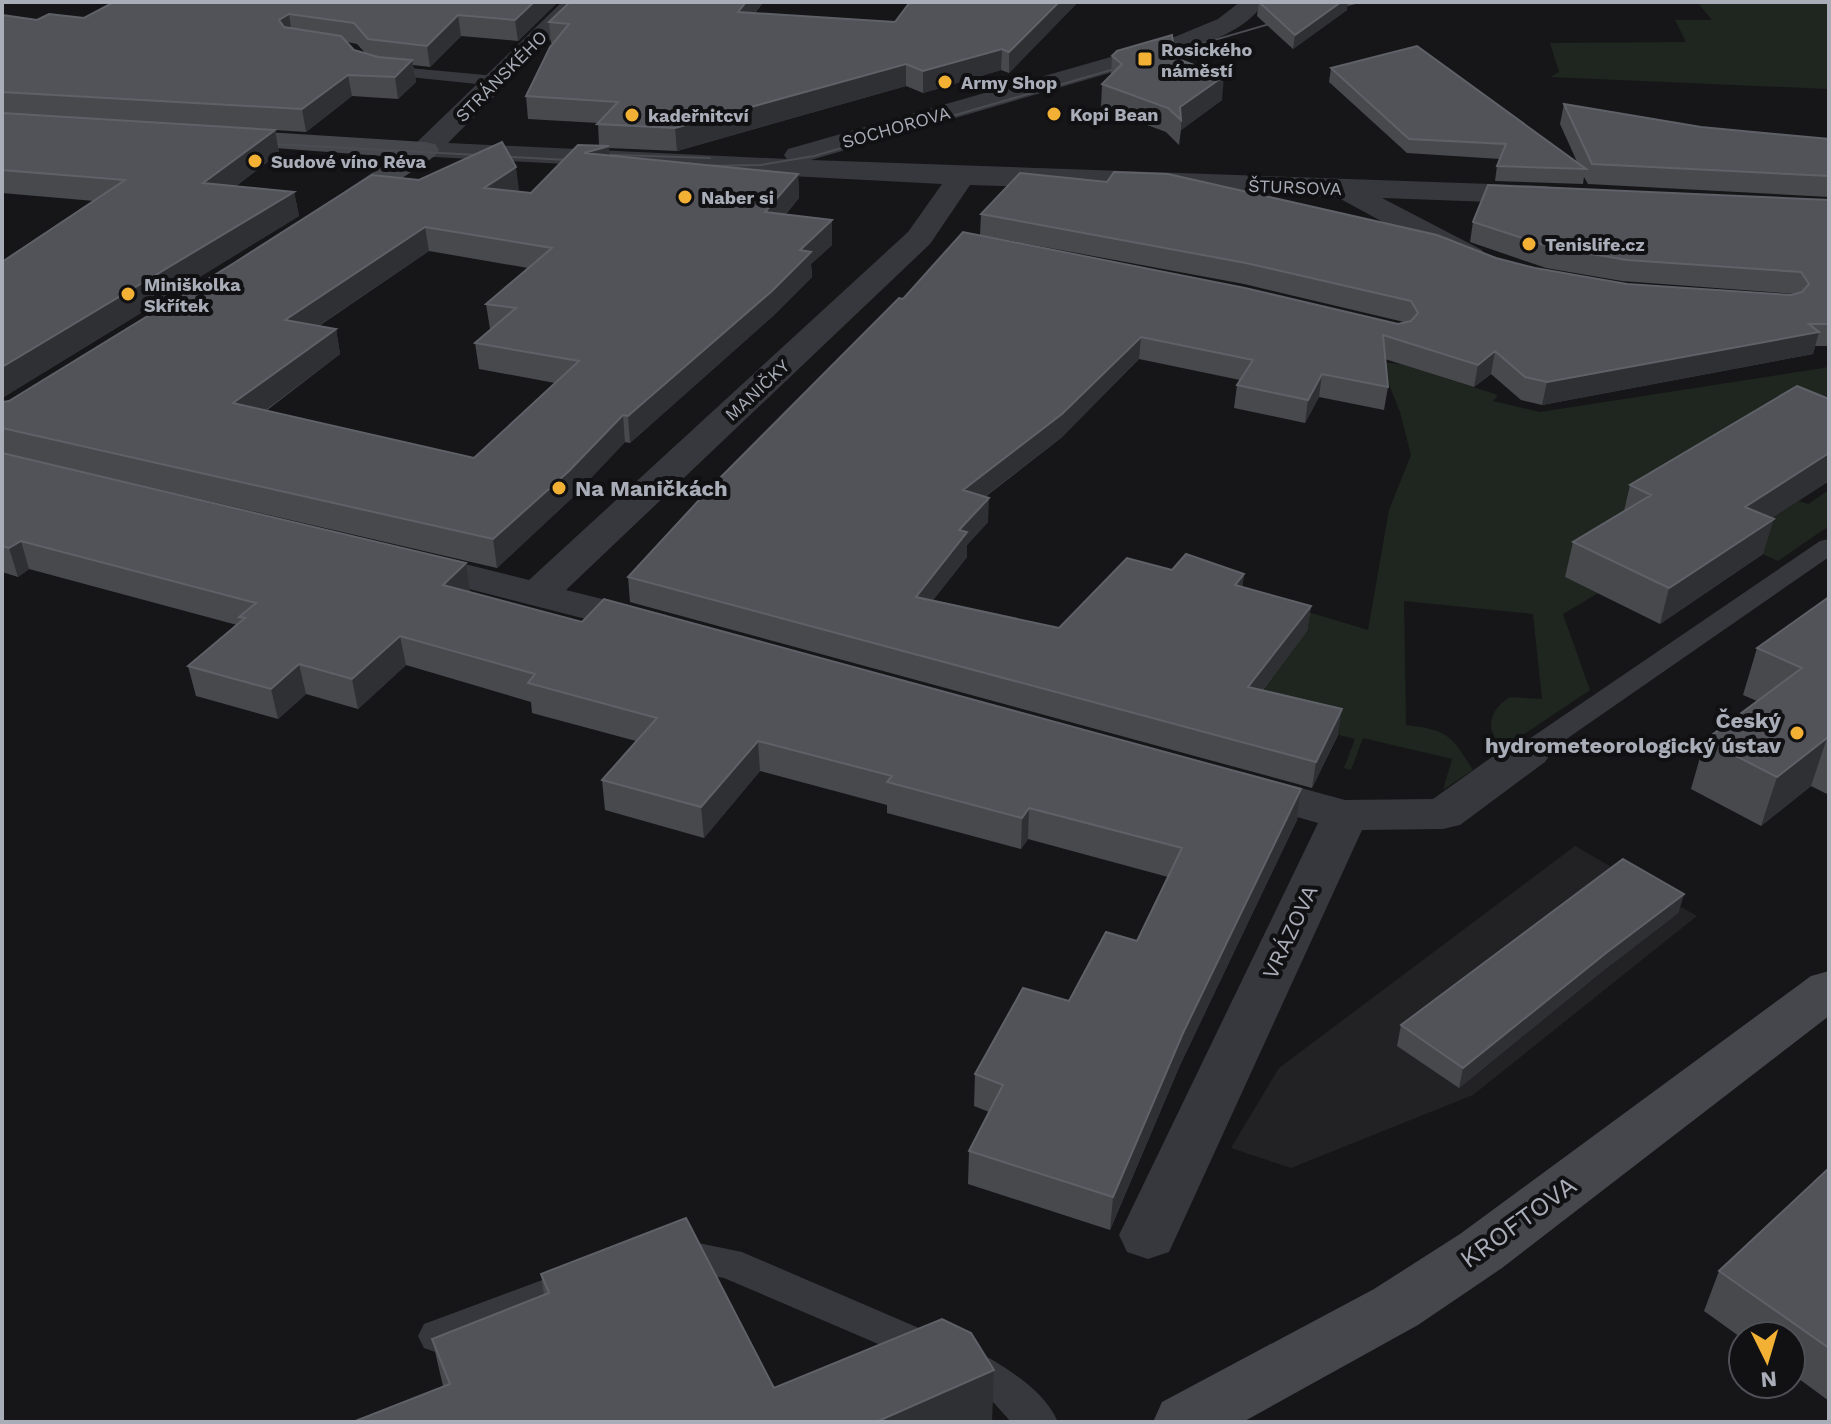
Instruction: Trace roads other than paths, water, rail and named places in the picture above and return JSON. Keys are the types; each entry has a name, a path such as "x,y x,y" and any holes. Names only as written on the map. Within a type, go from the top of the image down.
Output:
{"street":[{"name":"STRÁNSKÉHO","path":"425,150 576,2"},
{"name":"SOCHOROVA","path":"761,165 1169,48 1219,27 1247,11 1253,2"},
{"path":"193,136 761,165"},
{"path":"318,221 425,150"},
{"name":"ŠTURSOVA","path":"761,165 962,176 1570,196"},
{"name":"MANIČKY","path":"539,593 935,239 962,176"},
{"path":"1341,188 1465,256 1496,266"},
{"path":"370,553 539,593 691,635"},
{"path":"1208,777 1345,815 1443,814 1529,752"},
{"name":"VRÁZOVA","path":"1148,1235 1345,815"},
{"name":"KROFTOVA","path":"1185,1422 1396,1307 1481,1251 1829,989"}],"lane":[{"path":"364,66 408,74 496,81"},
{"path":"1529,752 1829,546"},
{"path":"438,1336 623,1265 679,1254 729,1263 977,1371 1008,1391 1038,1422"}],"tram line":[{"path":"1325,10 1360,2"},
{"path":"698,166 761,165 814,156 1290,18"},
{"path":"255,143 586,161"},
{"path":"586,154 710,158"}],"place":[{"name":"Rosického náměstí","path":"1145,59"},
{"name":"Army Shop","path":"945,82"},
{"name":"Kopi Bean","path":"1054,114"},
{"name":"kadeřnitcví","path":"632,115"},
{"name":"Sudové víno Réva","path":"255,161"},
{"name":"Naber si","path":"685,197"},
{"name":"Tenislife.cz","path":"1529,244"},
{"name":"Miniškolka Skřítek","path":"128,294"},
{"name":"Na Maničkách","path":"559,488"},
{"name":"Český hydrometeorologický ústav","path":"1797,733"}]}
